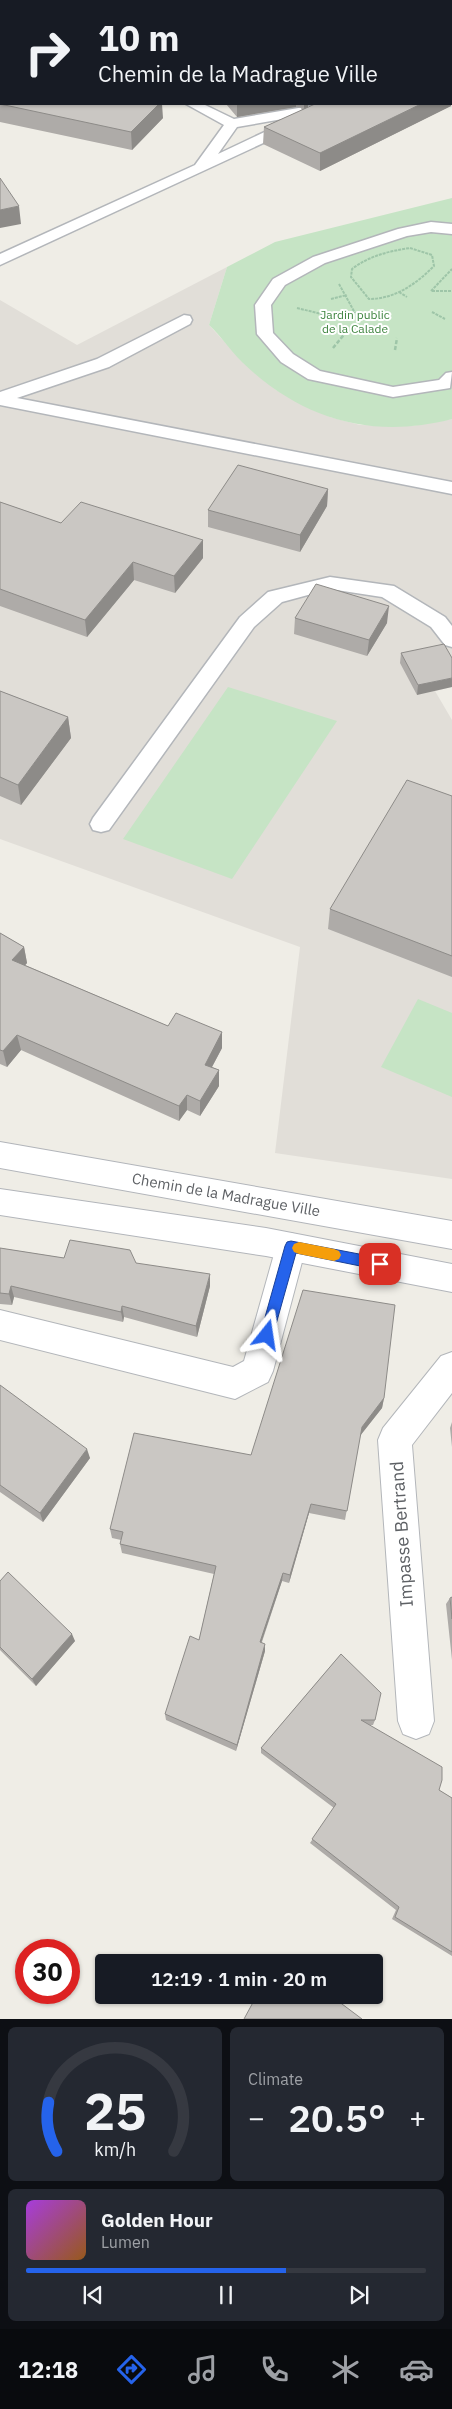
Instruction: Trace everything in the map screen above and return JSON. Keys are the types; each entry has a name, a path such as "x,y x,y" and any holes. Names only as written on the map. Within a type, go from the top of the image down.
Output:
{"street":[{"name":"Chemin de la Madrague Ville","path":"0,1155 452,1235"},
{"path":"0,1202 291,1246 452,1278"},
{"path":"0,1325 235,1383 257,1371 291,1246"},
{"name":"Impasse Bertrand","path":"416,1721 395,1440 452,1367"}],"lane":[{"path":"195,105 232,124 332,105"},
{"path":"0,260 332,105"},
{"path":"200,168 232,124"},
{"path":"452,229 431,227 404,232 319,260 279,282 263,305 265,334 287,358 314,375 393,392 444,384 452,378"},
{"path":"0,399 103,362 184,320"},
{"path":"0,399 452,488"},
{"path":"101,824 247,622 275,597 330,583 387,591 438,622 452,640"}],"path":[{"path":"410,248 432,255 434,266 423,278 400,292 376,300 369,299 352,277 352,269 361,262 392,250 410,248"},
{"path":"452,269 431,291 452,291"},
{"path":"400,292 407,297"},
{"path":"331,299 346,295"},
{"path":"268,299 338,318"},
{"path":"432,312 445,319"},
{"path":"395,350 397,338"}],"shaded area":[{"path":"227,267 209,325 242,361 276,390 330,417 360,425 412,426 452,419 452,687 435,691 452,720 452,1179 275,1153 300,947 0,839 0,300 77,345"}],"green space":[{"name":"Jardin public de la Calade","path":"452,198 452,419 422,425 394,427 366,425 339,420 313,411 288,398 265,382 242,362 209,325 227,267 275,242"},
{"path":"228,687 337,721 232,879 123,839"},
{"path":"418,999 452,1013 452,1097 381,1067"}],"building":[{"path":"5,105 158,105 131,132"},
{"path":"313,105 419,105 320,153 264,127"},
{"path":"0,178 19,206 0,210"},
{"path":"238,465 328,489 300,535 208,510"},
{"path":"0,502 61,523 81,502 203,540 174,576 133,562 85,620 0,589"},
{"path":"316,584 389,606 369,640 295,618"},
{"path":"444,644 452,658 452,678 418,685 401,653"},
{"path":"0,691 68,717 18,785 0,777"},
{"path":"407,780 452,796 452,956 330,909"},
{"path":"0,933 24,947 12,960 168,1026 176,1013 222,1032 205,1065 219,1070 200,1101 187,1095 179,1106 17,1035 3,1051 0,1050"},
{"path":"70,1240 130,1250 136,1263 210,1274 196,1326 122,1306 121,1312 11,1286 9,1294 0,1293 0,1248 64,1258"},
{"path":"303,1290 395,1305 384,1398 362,1427 347,1511 311,1504 290,1575 283,1573 260,1642 265,1644 237,1745 165,1714 190,1636 199,1640 216,1566 120,1544 123,1532 110,1529 134,1433 251,1455"},
{"path":"0,1385 87,1449 40,1513 0,1485"},
{"path":"8,1572 72,1634 32,1679 0,1647 0,1581"},
{"path":"452,1597 452,1619 450,1598"},
{"path":"341,1654 381,1693 375,1720 361,1720 442,1767 442,1780 439,1790 452,1798 452,1952 395,1917 399,1907 312,1839 336,1804 261,1748"},
{"path":"252,2004 342,2004 362,2019 244,2019"}],"slow traffic":[{"path":"299,1248 334,1255"}],"route":[{"path":"267,1335 291,1246 380,1264"}]}
